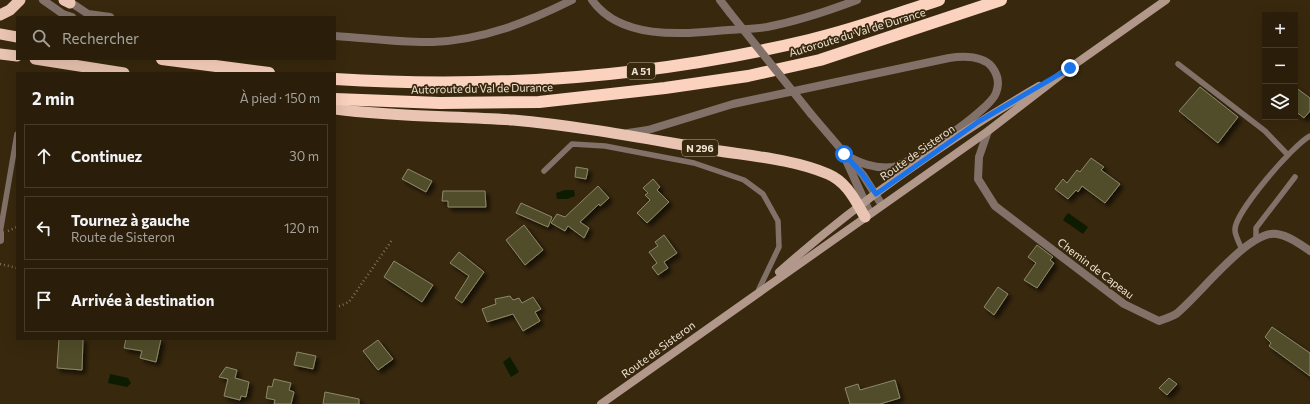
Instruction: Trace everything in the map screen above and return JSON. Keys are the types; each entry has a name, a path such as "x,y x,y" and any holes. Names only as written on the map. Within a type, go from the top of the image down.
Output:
{"highway":[{"path":"0,15 10,10 20,0"},
{"name":"Autoroute du Val de Durance","path":"336,79 386,82 515,82 652,70 738,56 811,40 939,0"},
{"name":"Autoroute du Val de Durance","path":"336,99 440,103 539,102 665,88 748,76 820,60 1002,0"},
{"path":"0,34 16,37"},
{"path":"0,54 16,56"},
{"path":"41,60 118,72"},
{"path":"170,60 261,72"},
{"name":"N 296","path":"336,109 370,113 513,120 622,134 782,162 828,174 845,186 862,203 867,215"}],"main road":[{"name":"Route de Sisteron","path":"601,404 748,298 988,131 1070,68 1166,0"},
{"name":"Route de Sisteron","path":"748,298 862,203 978,122 1070,68"}],"street":[{"path":"43,0 63,14 69,16"},
{"path":"336,36 432,42 458,39 491,33 535,19 572,0"},
{"path":"592,0 611,17 637,29 652,32 680,33 766,27 803,18 857,0"},
{"path":"720,0 811,114 863,175 882,205"},
{"path":"67,1 88,14 103,16"},
{"path":"622,134 648,130 733,104 949,58 976,58 989,63 997,74 999,84 996,94 987,104 963,125 907,162 893,167 876,167 860,163 844,154"},
{"name":"Chemin de Capeau","path":"988,131 980,157 978,179 995,206 1124,304 1159,321 1175,315 1242,250 1265,234 1277,234 1290,238 1310,251"},
{"path":"844,154 862,203"},
{"path":"0,233 0,240"}],"lane":[{"path":"1178,64 1265,131 1287,154"},
{"path":"1242,250 1234,230 1238,216 1287,154 1310,136"},
{"path":"0,233 16,140"},
{"path":"544,171 572,144 605,146 694,163 744,180 763,194 778,221 779,247 759,289"},
{"path":"1256,239 1256,228 1295,177"}],"path":[{"path":"336,306 349,302 392,240"},
{"path":"0,264 16,268"}],"shaded area":[{"path":"565,190 574,190 575,196 567,199 557,199 556,193"},
{"path":"1068,213 1088,227 1083,234 1063,220"},
{"path":"510,357 519,372 511,377 503,362"},
{"path":"110,374 128,378 131,383 127,387 108,383"}],"building":[{"path":"1200,87 1238,117 1218,143 1179,111"},
{"path":"1298,89 1310,98 1310,111 1304,118 1298,113"},
{"path":"1091,158 1104,167 1101,170 1120,184 1105,203 1082,186 1078,192 1076,190 1068,199 1055,189 1063,179 1067,183 1077,170 1080,172"},
{"path":"576,167 588,169 586,179 575,177"},
{"path":"408,169 432,181 426,192 402,179"},
{"path":"653,179 660,187 657,190 669,202 647,223 637,213 650,200 645,195 648,193 643,188"},
{"path":"598,186 609,198 600,206 599,204 580,222 589,228 584,238 568,226 565,231 551,223 557,214 565,217"},
{"path":"443,191 485,191 486,207 448,207 448,201 442,201"},
{"path":"521,203 552,217 548,227 516,213"},
{"path":"524,225 543,250 525,265 506,240"},
{"path":"664,235 677,253 664,262 668,268 658,275 652,267 657,263 649,252 658,246 655,242"},
{"path":"1037,245 1053,257 1050,260 1054,263 1037,288 1024,280 1036,263 1028,257"},
{"path":"459,252 484,272 462,303 455,298 469,276 450,263"},
{"path":"394,261 433,285 422,302 384,277"},
{"path":"998,287 1008,294 994,315 984,307"},
{"path":"510,296 513,300 519,298 522,303 533,297 541,309 535,312 540,321 523,331 513,314 487,322 482,309 496,304 495,299"},
{"path":"1272,327 1310,353 1310,376 1269,346 1271,343 1265,337"},
{"path":"59,340 83,340 82,370 57,368"},
{"path":"126,340 161,340 156,362 140,358 142,351 124,348"},
{"path":"378,340 393,359 378,370 363,351"},
{"path":"297,352 316,356 313,369 294,365"},
{"path":"226,367 237,370 235,378 249,382 246,397 241,396 240,400 224,396 228,379 219,377"},
{"path":"1169,378 1177,384 1167,395 1159,388"},
{"path":"274,379 291,383 289,390 294,392 291,404 274,404 275,400 266,398 268,386 272,387"},
{"path":"895,380 900,398 880,404 850,404 845,388 858,384 860,390"},
{"path":"325,392 359,399 359,404 323,404"}],"route":[{"path":"844,154 863,175 876,194 978,122 1070,68"}]}
